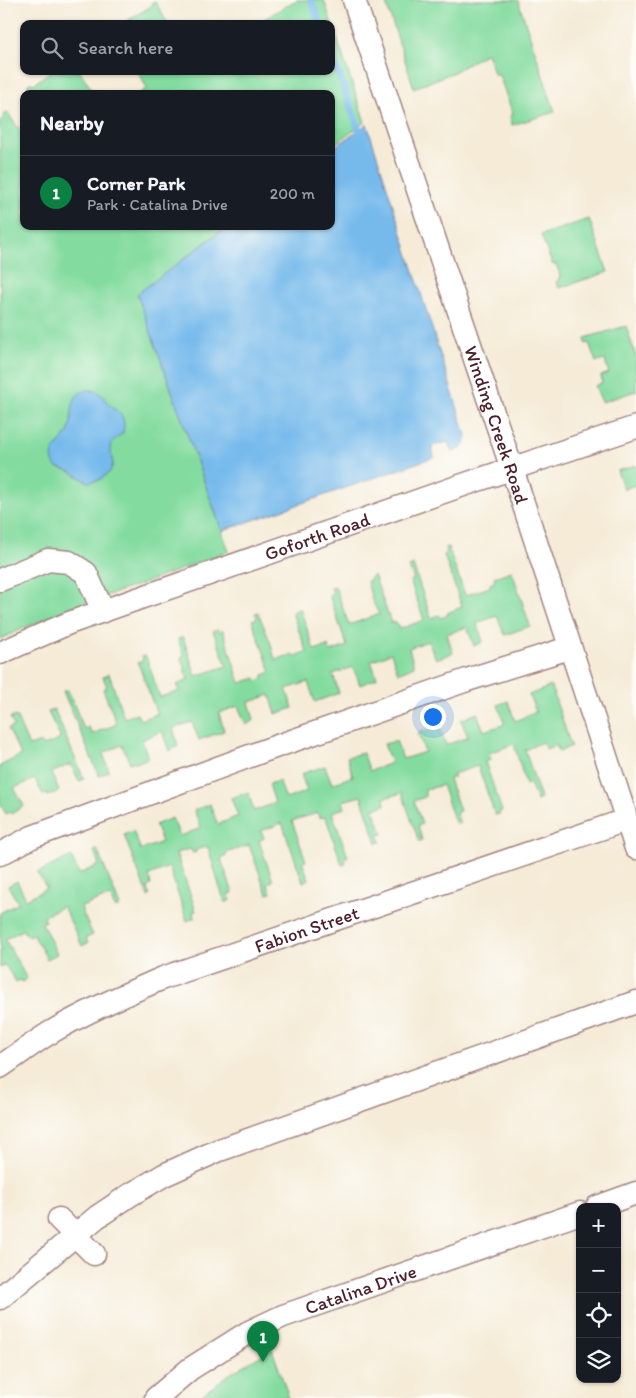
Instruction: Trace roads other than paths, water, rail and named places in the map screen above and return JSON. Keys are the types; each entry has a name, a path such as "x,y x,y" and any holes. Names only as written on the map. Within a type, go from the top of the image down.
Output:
{"street":[{"name":"Winding Creek Road","path":"354,0 512,469 636,848"},
{"name":"Goforth Road","path":"0,653 69,623 636,427"},
{"path":"0,580 48,560 69,562 86,573 103,611"},
{"path":"0,854 32,837 266,750 467,680 569,648"},
{"name":"Fabion Street","path":"0,1067 47,1035 78,1018 163,978 626,820"},
{"path":"0,1298 97,1216 181,1166 217,1151 636,1002"},
{"path":"608,1203 636,1193"},
{"name":"Catalina Drive","path":"156,1398 190,1369 247,1333 283,1316 576,1214"},
{"path":"59,1219 94,1254"}],"water":[{"path":"367,124 467,438 461,449 452,452 448,442 432,446 434,457 222,531 137,294 223,230 335,230 335,147"},
{"path":"87,390 101,395 120,414 124,421 123,433 110,446 113,464 110,472 99,480 88,482 69,471 56,467 52,456 56,447 69,430 74,401 81,392"}],"waterway":[{"path":"311,0 318,20"},
{"path":"335,64 362,138"}],"place":[{"name":"Corner Park","path":"263,1362"}]}
